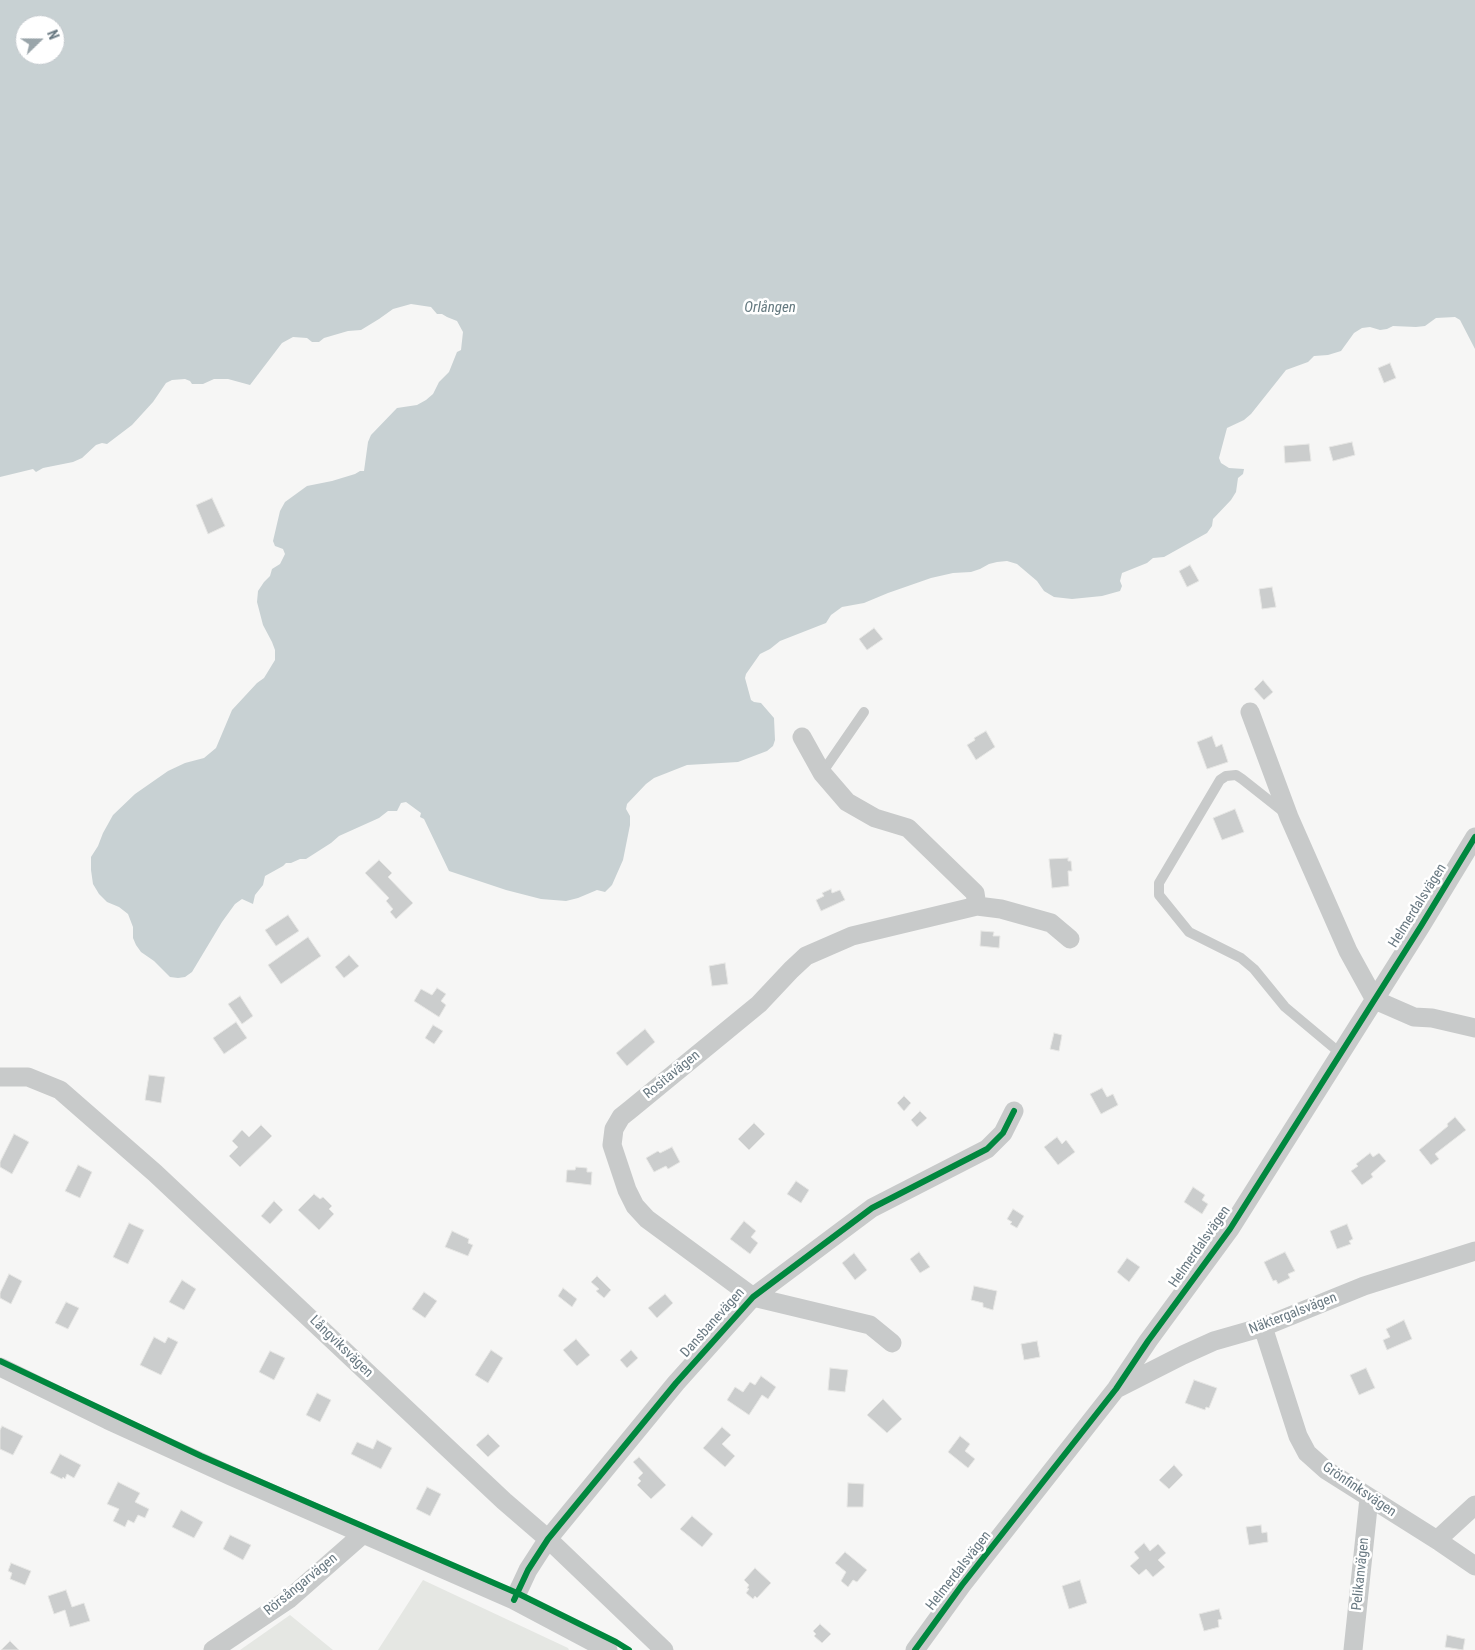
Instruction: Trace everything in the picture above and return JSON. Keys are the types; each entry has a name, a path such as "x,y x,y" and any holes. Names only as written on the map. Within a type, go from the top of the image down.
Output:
{"street":[{"path":"1250,712 1289,816 1348,951 1374,1000 1414,1017 1432,1018 1475,1028"},
{"path":"802,737 822,773 847,802 876,818 908,828 975,893 977,906"},
{"name":"Helmerdalsvägen","path":"915,1650 962,1585 1116,1390 1148,1341 1230,1229 1475,837"},
{"name":"Rositavägen","path":"892,1343 870,1325 753,1296 647,1219 635,1206 627,1190 612,1145 614,1129 621,1117 759,1004 790,970 806,956 852,936 977,906 1001,909 1051,923 1070,939"},
{"name":"Långviksvägen","path":"0,1076 28,1077 60,1090 155,1172 490,1487 548,1538 664,1650"},
{"name":"Dansbanevägen","path":"514,1600 528,1570 548,1538 676,1383 753,1296 872,1208 987,1149 1003,1133 1014,1112"},
{"name":"Näktergalsvägen","path":"1116,1390 1182,1355 1214,1342 1263,1327 1364,1286 1475,1251"},
{"name":"Grönfinksvägen","path":"1263,1327 1302,1445 1307,1453 1326,1470 1475,1566"},
{"path":"0,1367 117,1424 514,1600 608,1650"},
{"name":"Pelikanvägen","path":"1353,1650 1369,1498"},
{"path":"1437,1540 1475,1505"},
{"name":"Rörsångarvägen","path":"213,1650 289,1599 363,1534"}],"lane":[{"path":"822,773 864,712"},
{"path":"1289,816 1236,775 1226,776 1220,780 1159,883 1159,895 1189,932 1240,958 1254,968 1285,1007 1340,1053"}],"shaded area":[{"path":"423,1580 568,1648 569,1650 378,1650"},
{"path":"290,1615 333,1650 240,1650"}],"water":[{"name":"Orlången","path":"0,0 1475,0 1475,349 1460,320 1455,317 1436,318 1425,326 1393,326 1380,330 1370,327 1362,328 1354,333 1341,351 1328,355 1314,356 1308,362 1286,370 1251,414 1244,420 1227,428 1219,458 1221,463 1229,468 1244,469 1243,474 1238,478 1236,492 1213,519 1212,526 1207,533 1164,557 1153,558 1147,563 1122,573 1120,591 1102,596 1072,599 1054,597 1044,591 1037,581 1017,564 1007,561 997,562 971,572 953,573 931,578 864,603 842,607 831,615 826,623 780,641 760,654 745,678 751,700 761,703 774,718 775,740 773,746 767,751 738,762 687,765 654,778 646,784 627,804 626,809 630,816 630,825 623,860 612,885 605,892 597,890 566,901 541,899 506,890 449,871 424,819 420,817 421,813 406,802 401,803 397,811 388,811 379,818 339,836 306,859 286,863 265,876 263,885 255,895 253,904 242,899 235,904 192,972 185,977 178,978 170,977 154,961 141,952 133,938 133,927 128,914 119,907 107,902 93,884 91,857 113,815 135,794 168,771 185,763 204,758 216,748 232,710 264,678 275,660 275,650 263,625 257,602 258,591 270,576 272,569 280,564 285,554 283,549 275,546 273,541 280,511 285,502 307,486 332,481 364,471 368,442 371,435 397,408 417,405 426,400 433,394 439,382 449,372 457,352 461,350 463,332 457,321 442,314 437,314 431,307 411,304 393,309 361,330 348,331 324,338 319,342 312,342 307,338 293,337 282,343 250,385 228,379 214,379 203,384 192,384 185,379 172,380 166,383 153,402 132,425 107,444 96,445 82,458 73,462 43,468 36,472 33,469 0,477"}],"building":[{"path":"1390,363 1396,378 1384,383 1378,368"},
{"path":"1352,442 1355,455 1333,461 1329,447"},
{"path":"1309,444 1311,461 1285,463 1284,446"},
{"path":"212,498 225,526 208,534 196,505"},
{"path":"1190,565 1199,581 1187,587 1179,571"},
{"path":"1272,587 1276,607 1262,609 1259,589"},
{"path":"874,628 883,639 867,650 859,639"},
{"path":"1263,680 1273,692 1264,700 1254,689"},
{"path":"986,731 995,747 976,760 967,745"},
{"path":"1212,736 1216,747 1222,744 1228,762 1207,769 1197,742"},
{"path":"1235,809 1244,832 1222,840 1213,818"},
{"path":"1068,858 1068,861 1071,861 1072,871 1068,871 1069,886 1052,888 1049,859"},
{"path":"379,860 392,873 388,877 413,903 396,919 390,912 393,909 386,901 389,898 365,873"},
{"path":"831,889 832,893 840,890 845,900 821,911 816,900 824,896 822,893"},
{"path":"288,915 299,931 276,946 265,930"},
{"path":"981,931 994,932 993,936 1000,936 999,948 980,946"},
{"path":"308,937 321,956 281,984 268,965"},
{"path":"349,955 359,966 344,978 335,967"},
{"path":"725,963 728,984 712,986 709,966"},
{"path":"437,988 446,994 441,1001 446,1005 439,1017 414,1001 421,989 432,995"},
{"path":"240,996 253,1016 242,1024 228,1004"},
{"path":"236,1022 247,1038 224,1054 213,1038"},
{"path":"433,1025 443,1031 434,1044 425,1038"},
{"path":"645,1029 655,1042 627,1066 616,1053"},
{"path":"1054,1033 1062,1035 1059,1051 1050,1049"},
{"path":"149,1075 165,1077 161,1103 145,1100"},
{"path":"1102,1088 1107,1097 1113,1094 1118,1105 1101,1114 1090,1094"},
{"path":"904,1096 911,1103 904,1111 897,1103"},
{"path":"920,1111 927,1118 917,1127 911,1120"},
{"path":"1455,1117 1466,1130 1435,1154 1439,1159 1431,1165 1419,1150 1448,1126 1447,1124"},
{"path":"754,1123 765,1134 749,1150 738,1139"},
{"path":"261,1125 272,1136 240,1167 229,1156 238,1147 232,1141 242,1130 249,1137"},
{"path":"14,1134 29,1142 12,1174 0,1167 0,1162"},
{"path":"1057,1137 1062,1144 1066,1140 1075,1152 1058,1165 1044,1147"},
{"path":"672,1147 680,1162 668,1169 666,1166 654,1172 646,1158 658,1151 660,1153"},
{"path":"1370,1153 1373,1157 1379,1153 1386,1161 1371,1174 1373,1177 1362,1185 1351,1171 1358,1166 1356,1164"},
{"path":"78,1165 92,1172 80,1198 65,1191"},
{"path":"576,1167 587,1168 587,1172 592,1172 591,1185 566,1182 567,1170 575,1170"},
{"path":"796,1181 809,1190 801,1203 787,1194"},
{"path":"1193,1187 1205,1195 1202,1200 1208,1204 1202,1214 1184,1202"},
{"path":"314,1194 320,1199 323,1197 332,1206 329,1209 334,1214 319,1230 298,1210"},
{"path":"274,1201 283,1210 270,1224 261,1216"},
{"path":"1013,1209 1024,1216 1017,1228 1010,1224 1012,1222 1007,1219"},
{"path":"744,1221 756,1231 751,1237 758,1243 750,1254 730,1239"},
{"path":"129,1223 144,1230 128,1264 113,1257"},
{"path":"1347,1224 1353,1239 1349,1241 1351,1244 1337,1249 1330,1231"},
{"path":"452,1231 469,1239 468,1243 473,1245 468,1256 445,1247"},
{"path":"919,1252 930,1267 920,1273 910,1259"},
{"path":"1285,1252 1295,1271 1288,1274 1290,1278 1278,1284 1276,1280 1273,1281 1264,1262"},
{"path":"854,1253 867,1270 855,1280 842,1263"},
{"path":"1127,1258 1140,1267 1129,1282 1117,1272"},
{"path":"9,1274 22,1281 11,1304 0,1298 0,1293"},
{"path":"597,1276 611,1290 604,1298 596,1291 599,1289 591,1282"},
{"path":"182,1280 196,1289 184,1310 169,1302"},
{"path":"974,1286 997,1291 993,1310 983,1307 983,1303 971,1300"},
{"path":"563,1288 577,1299 572,1307 558,1296"},
{"path":"424,1292 437,1301 425,1318 412,1309"},
{"path":"665,1294 673,1303 657,1318 648,1308"},
{"path":"66,1302 79,1308 68,1329 55,1323"},
{"path":"1404,1320 1412,1339 1387,1350 1383,1340 1390,1337 1386,1329"},
{"path":"154,1337 165,1343 168,1337 178,1342 161,1375 140,1365"},
{"path":"576,1339 590,1355 577,1366 563,1350"},
{"path":"1037,1341 1040,1357 1024,1360 1021,1344"},
{"path":"491,1350 503,1358 488,1383 475,1375"},
{"path":"631,1350 638,1358 627,1368 620,1360"},
{"path":"270,1351 285,1358 274,1380 259,1372"},
{"path":"830,1368 848,1370 845,1392 828,1390"},
{"path":"1366,1368 1375,1388 1359,1395 1350,1375"},
{"path":"761,1376 776,1387 768,1399 762,1395 749,1415 727,1400 735,1387 743,1392 750,1382 755,1385"},
{"path":"1194,1380 1217,1388 1209,1408 1206,1407 1205,1410 1185,1403"},
{"path":"317,1393 331,1400 320,1422 306,1415"},
{"path":"883,1399 902,1419 887,1433 867,1415"},
{"path":"2,1426 23,1436 13,1455 0,1449 0,1430"},
{"path":"722,1427 731,1435 722,1444 735,1456 725,1467 703,1448"},
{"path":"488,1434 500,1446 488,1457 476,1445"},
{"path":"960,1436 970,1444 965,1451 975,1459 968,1468 948,1452"},
{"path":"377,1440 392,1448 381,1469 351,1454 357,1442 373,1449"},
{"path":"60,1454 81,1465 74,1478 67,1474 65,1479 63,1477 62,1479 50,1473"},
{"path":"639,1457 666,1485 651,1499 637,1485 641,1481 638,1478 643,1473 633,1462"},
{"path":"1174,1465 1183,1475 1169,1489 1159,1480"},
{"path":"118,1482 140,1493 135,1502 149,1509 145,1518 138,1515 134,1523 128,1520 125,1527 113,1521 119,1509 107,1504"},
{"path":"848,1483 864,1484 863,1507 847,1507"},
{"path":"427,1487 441,1494 430,1516 416,1509"},
{"path":"181,1510 203,1522 194,1538 172,1527"},
{"path":"692,1516 713,1534 702,1547 680,1529"},
{"path":"1261,1525 1262,1533 1267,1532 1268,1542 1249,1545 1246,1527"},
{"path":"230,1535 251,1545 243,1560 223,1549"},
{"path":"1144,1543 1150,1551 1158,1544 1166,1553 1158,1560 1165,1567 1153,1577 1146,1569 1139,1575 1130,1566 1139,1558 1134,1552"},
{"path":"845,1552 867,1570 857,1582 853,1580 848,1587 841,1581 846,1572 835,1563"},
{"path":"11,1563 31,1571 25,1585 10,1579 12,1573 8,1571"},
{"path":"755,1568 771,1583 757,1598 755,1596 753,1599 746,1593 749,1585 744,1580"},
{"path":"1080,1580 1087,1603 1069,1609 1062,1586"},
{"path":"66,1590 72,1607 84,1603 90,1621 70,1627 65,1610 54,1614 48,1596"},
{"path":"1219,1609 1222,1619 1218,1620 1219,1627 1204,1631 1199,1614"},
{"path":"820,1624 831,1634 822,1643 814,1636 816,1634 813,1631"},
{"path":"1447,1635 1465,1639 1463,1650 1445,1647"},
{"path":"10,1641 19,1650 1,1650"}],"cycle path":[{"path":"915,1650 962,1585 1116,1389 1148,1341 1230,1229 1475,837"},
{"path":"514,1600 528,1570 548,1539 676,1383 753,1297 872,1208 987,1149 1003,1133 1014,1111"},
{"path":"0,1361 201,1456 517,1593 629,1650"}]}
